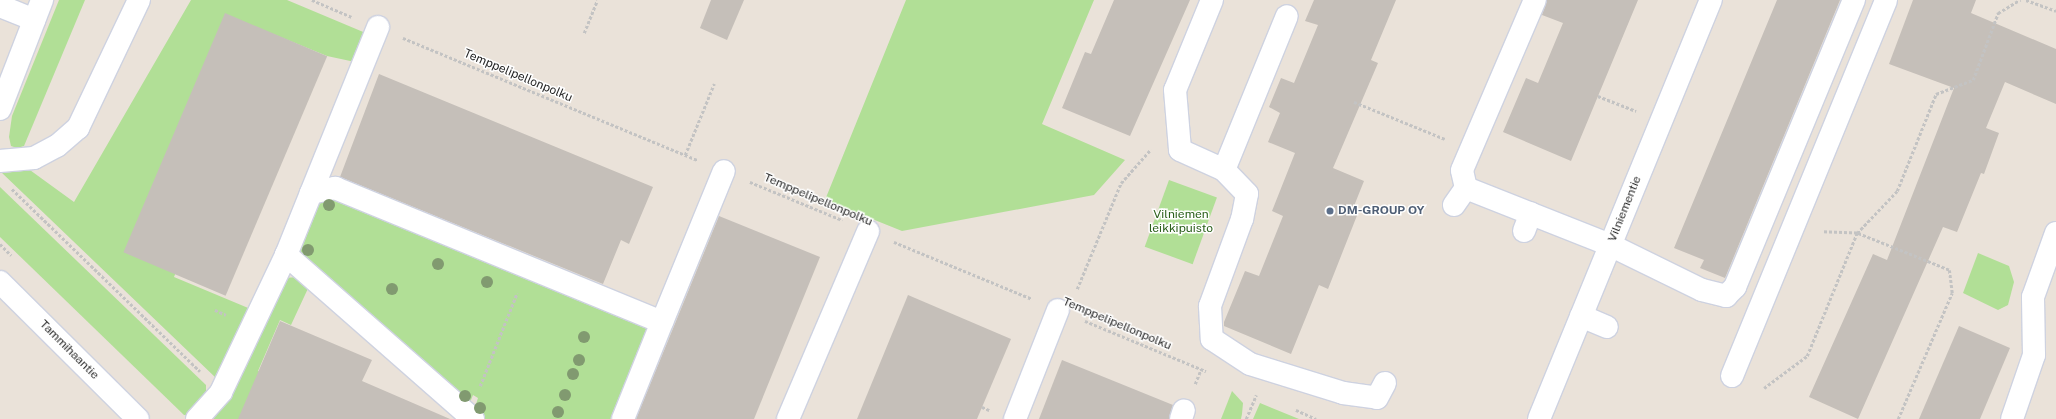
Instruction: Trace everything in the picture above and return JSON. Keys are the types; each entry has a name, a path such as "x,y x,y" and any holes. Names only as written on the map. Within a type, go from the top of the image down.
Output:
{"street":[{"path":"0,109 42,0"},
{"path":"0,161 34,158 57,146 78,128 139,0"},
{"path":"1212,0 1175,90 1180,150 1224,170 1247,194 1242,219 1210,306 1212,339 1250,364 1343,394 1377,398 1386,383"},
{"path":"1535,0 1462,170 1460,197 1527,222 1610,245 1702,290 1726,296 1735,287 1854,0"},
{"name":"Vilniementie","path":"1544,418 1581,316 1711,0"},
{"path":"1732,376 1886,0"},
{"path":"0,6 34,20"},
{"path":"1224,170 1287,16"},
{"path":"197,419 222,392 286,255 378,27"},
{"path":"623,419 724,171"},
{"path":"311,193 335,188 662,322"},
{"path":"788,419 868,231"},
{"path":"2012,419 2034,355 2033,297 2056,233"},
{"path":"286,255 471,417"},
{"name":"Tammihaantie","path":"0,282 138,419"},
{"path":"1015,419 1062,311"},
{"path":"1581,316 1607,327"}],"path":[{"name":"Temppelipellonpolku","path":"312,0 1208,372"},
{"path":"584,33 597,0"},
{"path":"1764,388 1807,356 1857,233 1897,192 1936,94 1973,80 1998,13 2020,0"},
{"path":"2026,0 2056,11"},
{"path":"685,155 714,84"},
{"path":"1598,96 1639,112"},
{"path":"1354,102 1471,150"},
{"path":"1062,311 1121,182 1177,120"},
{"path":"6,183 222,392"},
{"path":"1792,231 1857,233 1949,270 1952,293 1898,419"},
{"path":"471,417 527,267"},
{"path":"1250,390 1263,395"},
{"path":"1246,419 1257,392"},
{"path":"1289,407 1316,419"}],"green space":[{"path":"59,0 85,0 24,146 17,148 11,146 9,137 12,116"},
{"path":"191,0 287,0 368,34 355,62 327,56 273,34 174,277 253,310 216,378 1,172 23,165 74,202"},
{"path":"906,0 1094,0 1042,124 1125,160 1094,195 902,231 825,200"},
{"name":"Vilniemen leikkipuisto","path":"1169,180 1217,197 1193,264 1145,247"},
{"path":"0,187 206,385 206,395 194,415 184,415 0,237"},
{"path":"334,192 640,320 649,330 619,419 484,419 474,410 478,398 473,395 469,405 305,261 298,248 315,197"},
{"path":"1978,253 2009,266 2014,282 2008,305 1998,310 1963,293"},
{"path":"298,277 311,282 291,325 280,320 258,371 347,409 343,419 211,419 285,278"},
{"path":"1232,391 1243,403 1241,419 1221,419"},
{"path":"1260,403 1272,408 1299,419 1253,419"}],"building":[{"path":"711,0 744,0 727,40 700,28"},
{"path":"1114,0 1190,0 1130,136 1062,108 1085,52 1091,54"},
{"path":"1314,0 1396,0 1371,60 1378,63 1333,168 1364,181 1352,211 1358,213 1328,289 1319,285 1291,354 1224,326 1224,322 1245,271 1259,276 1283,216 1272,211 1295,153 1268,142 1280,113 1269,107 1281,78 1294,83 1318,25 1305,21"},
{"path":"1547,0 1638,0 1571,161 1503,132 1526,78 1538,83 1563,23 1542,15"},
{"path":"1777,0 1840,0 1725,278 1700,268 1704,260 1674,248"},
{"path":"1913,0 1976,0 1971,13 2056,49 2056,104 2005,82 1986,128 1999,133 1984,174 1981,173 1957,232 1943,227 1858,419 1809,397 1873,254 1887,260 1954,88 1889,64"},
{"path":"225,13 327,56 226,296 123,252"},
{"path":"379,74 653,187 629,244 621,240 603,284 340,177"},
{"path":"719,216 820,257 754,419 636,419"},
{"path":"908,295 1011,339 977,419 857,419"},
{"path":"280,321 372,360 362,381 450,419 238,419"},
{"path":"1959,326 2010,348 1980,419 1919,419"},
{"path":"1062,360 1173,405 1169,419 1039,419"}],"place":[{"name":"DM-GROUP OY","path":"1330,211"}]}
